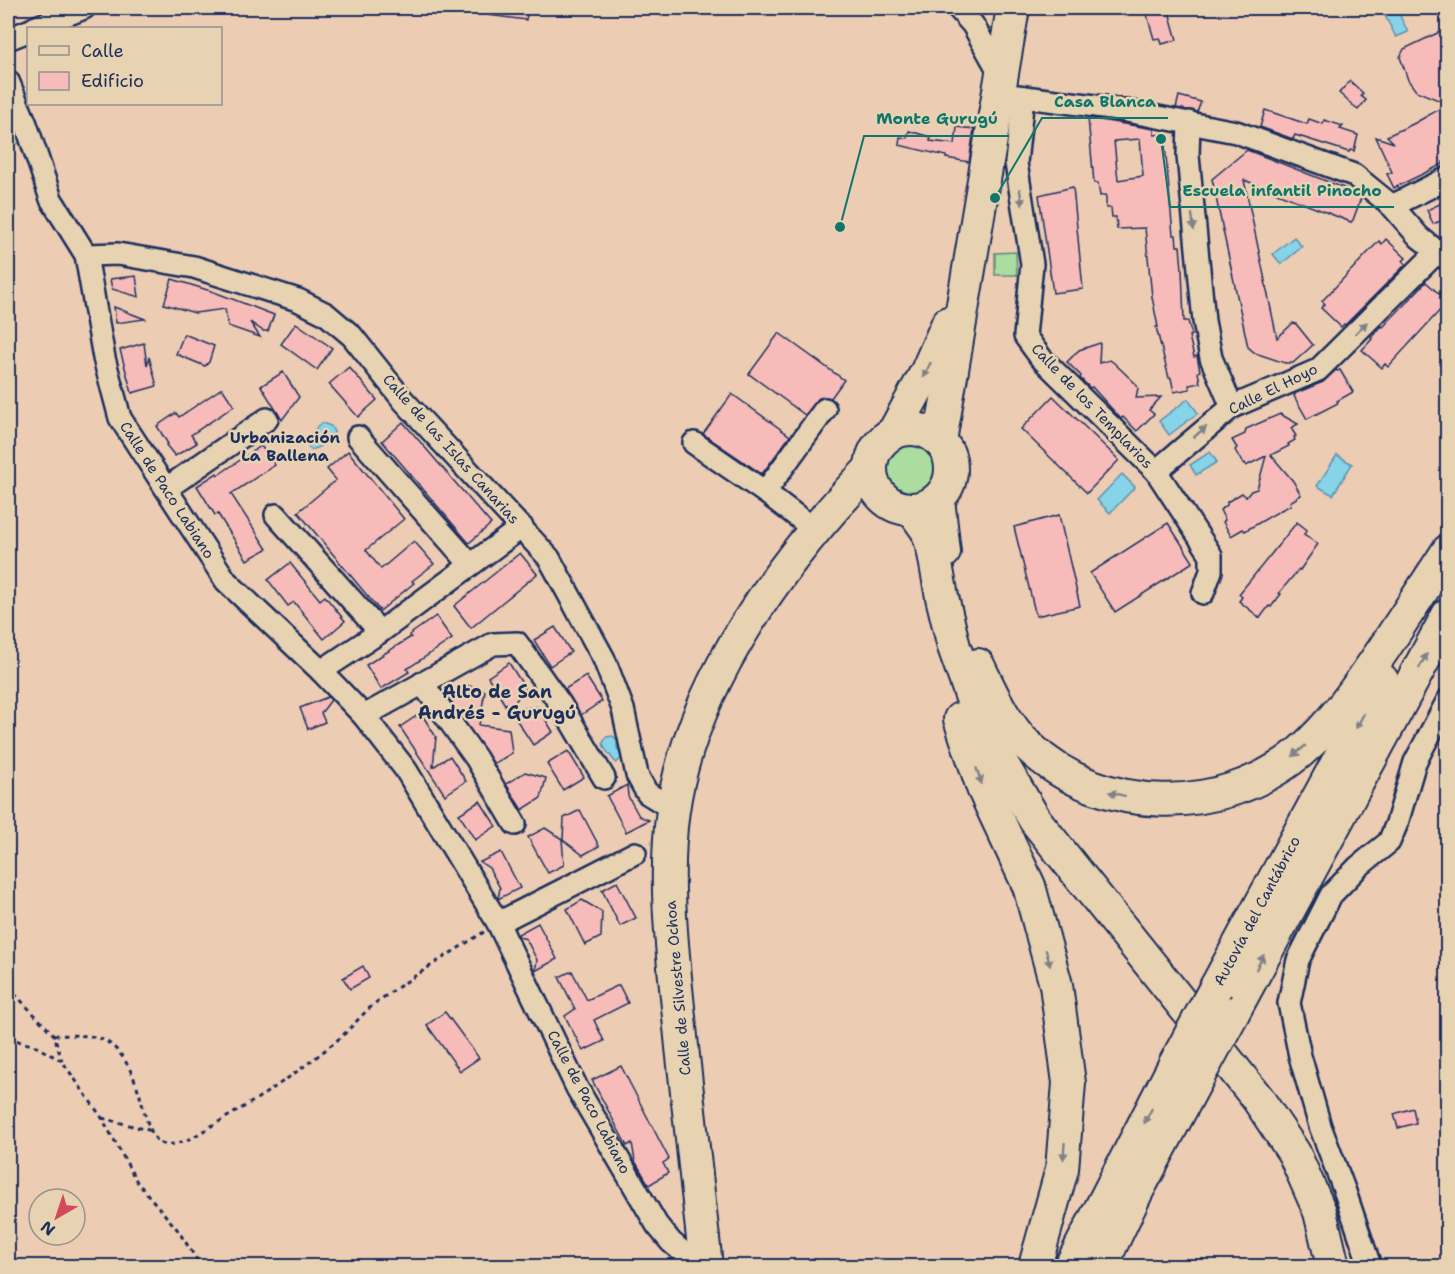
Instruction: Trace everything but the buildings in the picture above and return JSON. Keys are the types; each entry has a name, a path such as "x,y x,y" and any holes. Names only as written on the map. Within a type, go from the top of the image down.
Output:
{"highway":[{"path":"940,441 966,278 1007,88 1013,8"},
{"path":"894,432 927,371 966,278"},
{"path":"815,530 856,504 912,503 946,489 951,464 948,452 931,433 906,428 884,438 872,457 870,469 875,486 912,503 927,530 960,662 985,735 1035,820 1258,1099 1294,1153 1320,1212 1333,1266"},
{"name":"Calle de Silvestre Ochoa","path":"706,1266 670,927 673,809 687,749 700,712 736,643 760,604 815,530 870,469"},
{"path":"912,503 945,564 969,645 995,702 1009,725 1028,746 1052,766 1080,783 1143,799 1170,800 1213,795 1246,785 1298,753 1332,720 1362,681 1448,551"},
{"name":"Autovía del Cantábrico","path":"1101,1266 1136,1193 1186,1071 1216,987 1448,558"},
{"path":"945,564 960,662"},
{"path":"942,597 941,635 947,680 982,788 1029,886 1056,985 1069,1083 1062,1169 1035,1266"},
{"name":"Autovía del Cantábrico","path":"1071,1266 1186,1071 1233,1013 1448,615"},
{"path":"1114,1266 1136,1193"}],"street":[{"path":"37,27 84,8"},
{"path":"958,8 973,25 1007,88 1236,132 1353,176 1392,206 1419,237 1442,256"},
{"path":"8,39 27,31"},
{"name":"Calle de Paco Labiano","path":"8,81 26,124 51,199 86,255 104,358 120,418 226,581 321,671 364,716 406,770 498,923 577,1088 657,1225 671,1242 699,1266"},
{"name":"Calle de los Templarios","path":"1007,88 1032,264 1025,336 1041,358 1156,471 1211,555 1211,571 1203,592"},
{"path":"1189,122 1189,167 1204,321 1211,358 1232,407"},
{"path":"1392,206 1448,178"},
{"name":"Calle de las Islas Canarias","path":"86,255 118,254 194,267 298,300 326,314 352,336 404,400 549,558 604,659 623,709 637,775 647,792 673,809"},
{"name":"Calle El Hoyo","path":"1156,471 1232,407 1318,370 1442,256"},
{"path":"765,492 825,409"},
{"path":"167,488 267,419"},
{"path":"358,437 470,564"},
{"path":"694,443 815,530"},
{"path":"276,515 380,632"},
{"path":"321,671 380,632 522,527"},
{"path":"364,716 493,644 517,643 561,705 604,778"},
{"path":"422,684 476,758 515,824"},
{"path":"1370,1266 1346,1192 1320,1125 1300,1056 1289,1003 1298,960 1331,895 1358,867 1389,842 1415,762 1448,700"},
{"path":"498,923 635,853"}],"path":[{"path":"54,1035 100,1039 122,1055 138,1089 147,1120 157,1140 170,1145 184,1142 221,1121 298,1070 340,1038 379,1000 498,923"},
{"path":"8,987 54,1035 62,1061 102,1118 137,1182 177,1229 201,1266"},
{"path":"8,1038 36,1046 62,1061"},
{"path":"102,1118 152,1131"}],"green space":[{"path":"8,88 23,142 8,146"},
{"path":"1016,252 1017,275 995,275 995,253"},
{"path":"905,442 915,442 925,446 933,454 937,469 933,484 925,492 915,496 905,496 895,492 887,484 883,474 883,464 887,454 895,446"}],"water":[{"path":"1396,8 1408,32 1396,37 1384,14"},
{"path":"1294,237 1302,247 1281,264 1273,254"},
{"path":"1188,399 1198,413 1169,435 1159,421"},
{"path":"322,423 331,426 334,432 333,437 311,450 306,444"},
{"path":"1210,452 1217,462 1196,475 1190,465"},
{"path":"1337,455 1352,464 1333,495 1317,486"},
{"path":"1122,474 1135,487 1110,513 1097,500"},
{"path":"613,736 617,740 617,748 622,758 616,763 603,743 606,737"}],"place":[{"name":"Escuela infantil Pinocho","path":"1161,139"},
{"name":"Casa Blanca","path":"995,198"},
{"name":"Monte Gurugú","path":"840,227"}],"district":[{"name":"Urbanización La Ballena","path":"285,446"},
{"name":"Alto de San Andrés - Gurugú","path":"497,702"}]}
